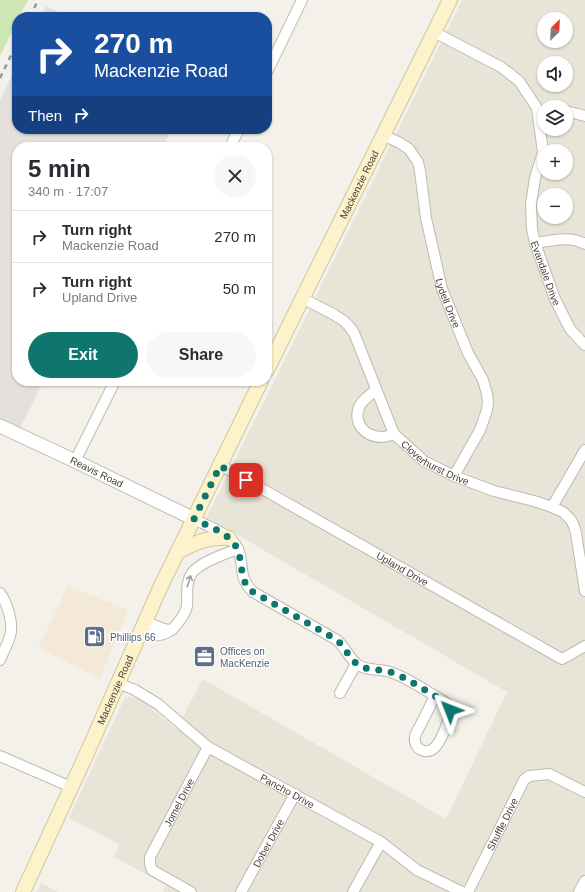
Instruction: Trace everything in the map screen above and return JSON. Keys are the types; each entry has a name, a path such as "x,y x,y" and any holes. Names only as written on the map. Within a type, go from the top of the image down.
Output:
{"main road":[{"name":"Mackenzie Road","path":"272,360 450,0"},
{"name":"Mackenzie Road","path":"23,892 177,552 259,386"},
{"path":"177,552 195,543 218,537 233,544"}],"street":[{"path":"272,62 302,0"},
{"name":"Evandale Drive","path":"434,32 501,67 519,81 537,103"},
{"path":"573,112 585,116"},
{"name":"Lydell Drive","path":"383,135 409,149 418,162 426,218 442,289 468,353 483,380 487,394 487,410 480,430 454,476"},
{"name":"Evandale Drive","path":"542,136 543,152 535,178 531,204 532,229 535,243 555,299 570,329 585,345"},
{"path":"535,243 572,239 585,244"},
{"name":"Cloverhurst Drive","path":"302,298 333,314 349,326 354,333 394,434 424,461 454,476 494,491 552,507 563,512 571,520 576,533 585,591"},
{"path":"75,461 112,386"},
{"path":"376,390 361,404 357,422 363,431 372,436 383,437 394,434"},
{"name":"Reavis Road","path":"0,426 194,519"},
{"path":"552,507 585,450"},
{"name":"Upland Drive","path":"220,466 562,659 585,646"},
{"path":"194,519 212,528 233,544 244,581 253,592 337,640 356,664 370,670 383,670 399,675 444,701 449,706 450,710 448,723 435,748 430,751 425,751 416,746 415,737 435,696"},
{"path":"143,626 169,630 176,627 187,606 187,587 191,574 199,566 233,544"},
{"path":"0,593 8,612 11,634 0,659"},
{"path":"340,693 356,664"},
{"name":"Pancho Drive","path":"118,683 135,690 158,704 208,747 382,842 417,870 462,892"},
{"name":"Jomel Drive","path":"191,892 152,870 150,857 208,747"},
{"path":"0,756 71,787"},
{"name":"Shuffle Drive","path":"468,892 524,780 529,776 549,774 585,792"},
{"name":"Dober Drive","path":"240,892 295,794"},
{"path":"353,892 382,842"},
{"path":"580,892 585,881"}],"shaded area":[{"path":"462,0 585,0 585,892 163,892 166,885 114,857 119,844 69,818 125,697 130,696 143,701 176,729 203,679 446,819 507,692 207,517"},
{"path":"46,6 59,12 43,12"},
{"path":"12,75 12,134 170,134 166,142 12,142 12,386 41,386 20,428 0,418 0,100"},
{"path":"68,586 128,610 100,678 38,648"},
{"path":"41,883 58,892 37,892"}],"green space":[{"path":"0,0 28,0 22,12 12,12 12,31 0,56"}],"railway":[{"path":"32,12 38,0"},
{"path":"0,78 12,53"}],"place":[{"name":"Phillips 66","path":"95,637"},
{"name":"Offices on MacKenzie","path":"204,657"}],"route":[{"path":"246,480 220,466 194,519 226,536 233,542 238,549 244,581 247,586 253,592 337,640 356,664 370,670 383,670 399,675 444,701 449,706 450,710"}]}
